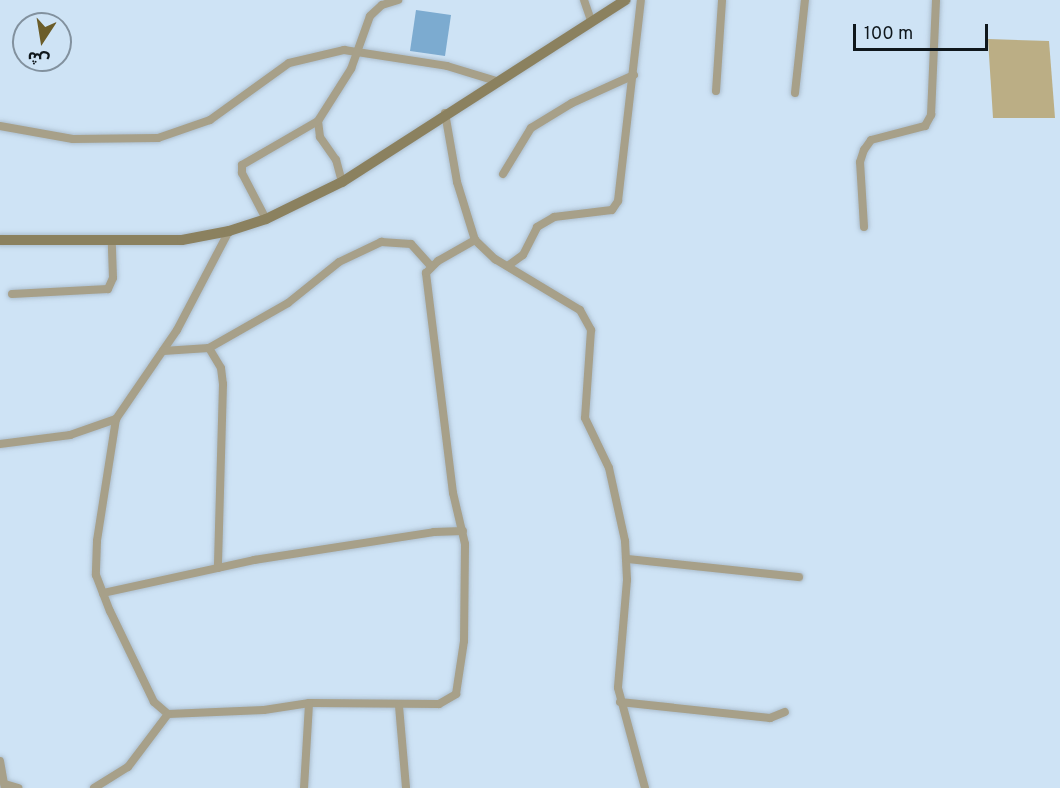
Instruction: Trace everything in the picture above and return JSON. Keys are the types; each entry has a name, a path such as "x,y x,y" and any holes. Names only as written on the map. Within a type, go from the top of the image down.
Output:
{"main road":[{"path":"0,240 182,240 229,231 266,219 342,182 445,113 626,0"}],"street":[{"path":"266,219 242,173 243,165 318,121 340,90 370,16 382,5 398,0"},
{"path":"584,0 591,20"},
{"path":"510,265 523,255 537,227 554,217 612,210 618,201 641,0"},
{"path":"716,91 722,0"},
{"path":"795,93 805,0"},
{"path":"864,227 860,162 864,150 871,140 925,126 931,115 936,0"},
{"path":"0,126 73,139 158,138 210,120 289,63 357,49 455,68 496,81"},
{"path":"503,174 531,128 572,103 634,75"},
{"path":"445,113 457,182 475,240 495,259 510,265 579,310 590,324 585,418 613,481 627,559 618,670 620,702 634,738 645,788"},
{"path":"318,121 320,137 336,160 342,182"},
{"path":"229,231 163,351 116,419 97,541 96,575 103,593 134,667 154,702 168,714 264,710 309,703 364,702 399,706 443,703 458,689 464,641 463,531 454,505 426,273 431,266 475,240"},
{"path":"12,294 108,289 113,278 112,241"},
{"path":"163,351 209,348 288,303 358,250 399,241 419,250 431,266"},
{"path":"209,348 221,368 223,384 218,568"},
{"path":"0,444 70,435 116,419"},
{"path":"103,593 218,568 413,535 463,531"},
{"path":"627,559 799,577"},
{"path":"620,702 770,718 784,711"},
{"path":"304,788 309,703"},
{"path":"399,706 406,788"},
{"path":"94,788 128,767 168,714"},
{"path":"0,761 5,786 18,788"}],"shaded area":[{"path":"988,39 1049,41 1055,118 993,118"}],"building":[{"path":"416,10 451,15 445,56 410,51"}]}
